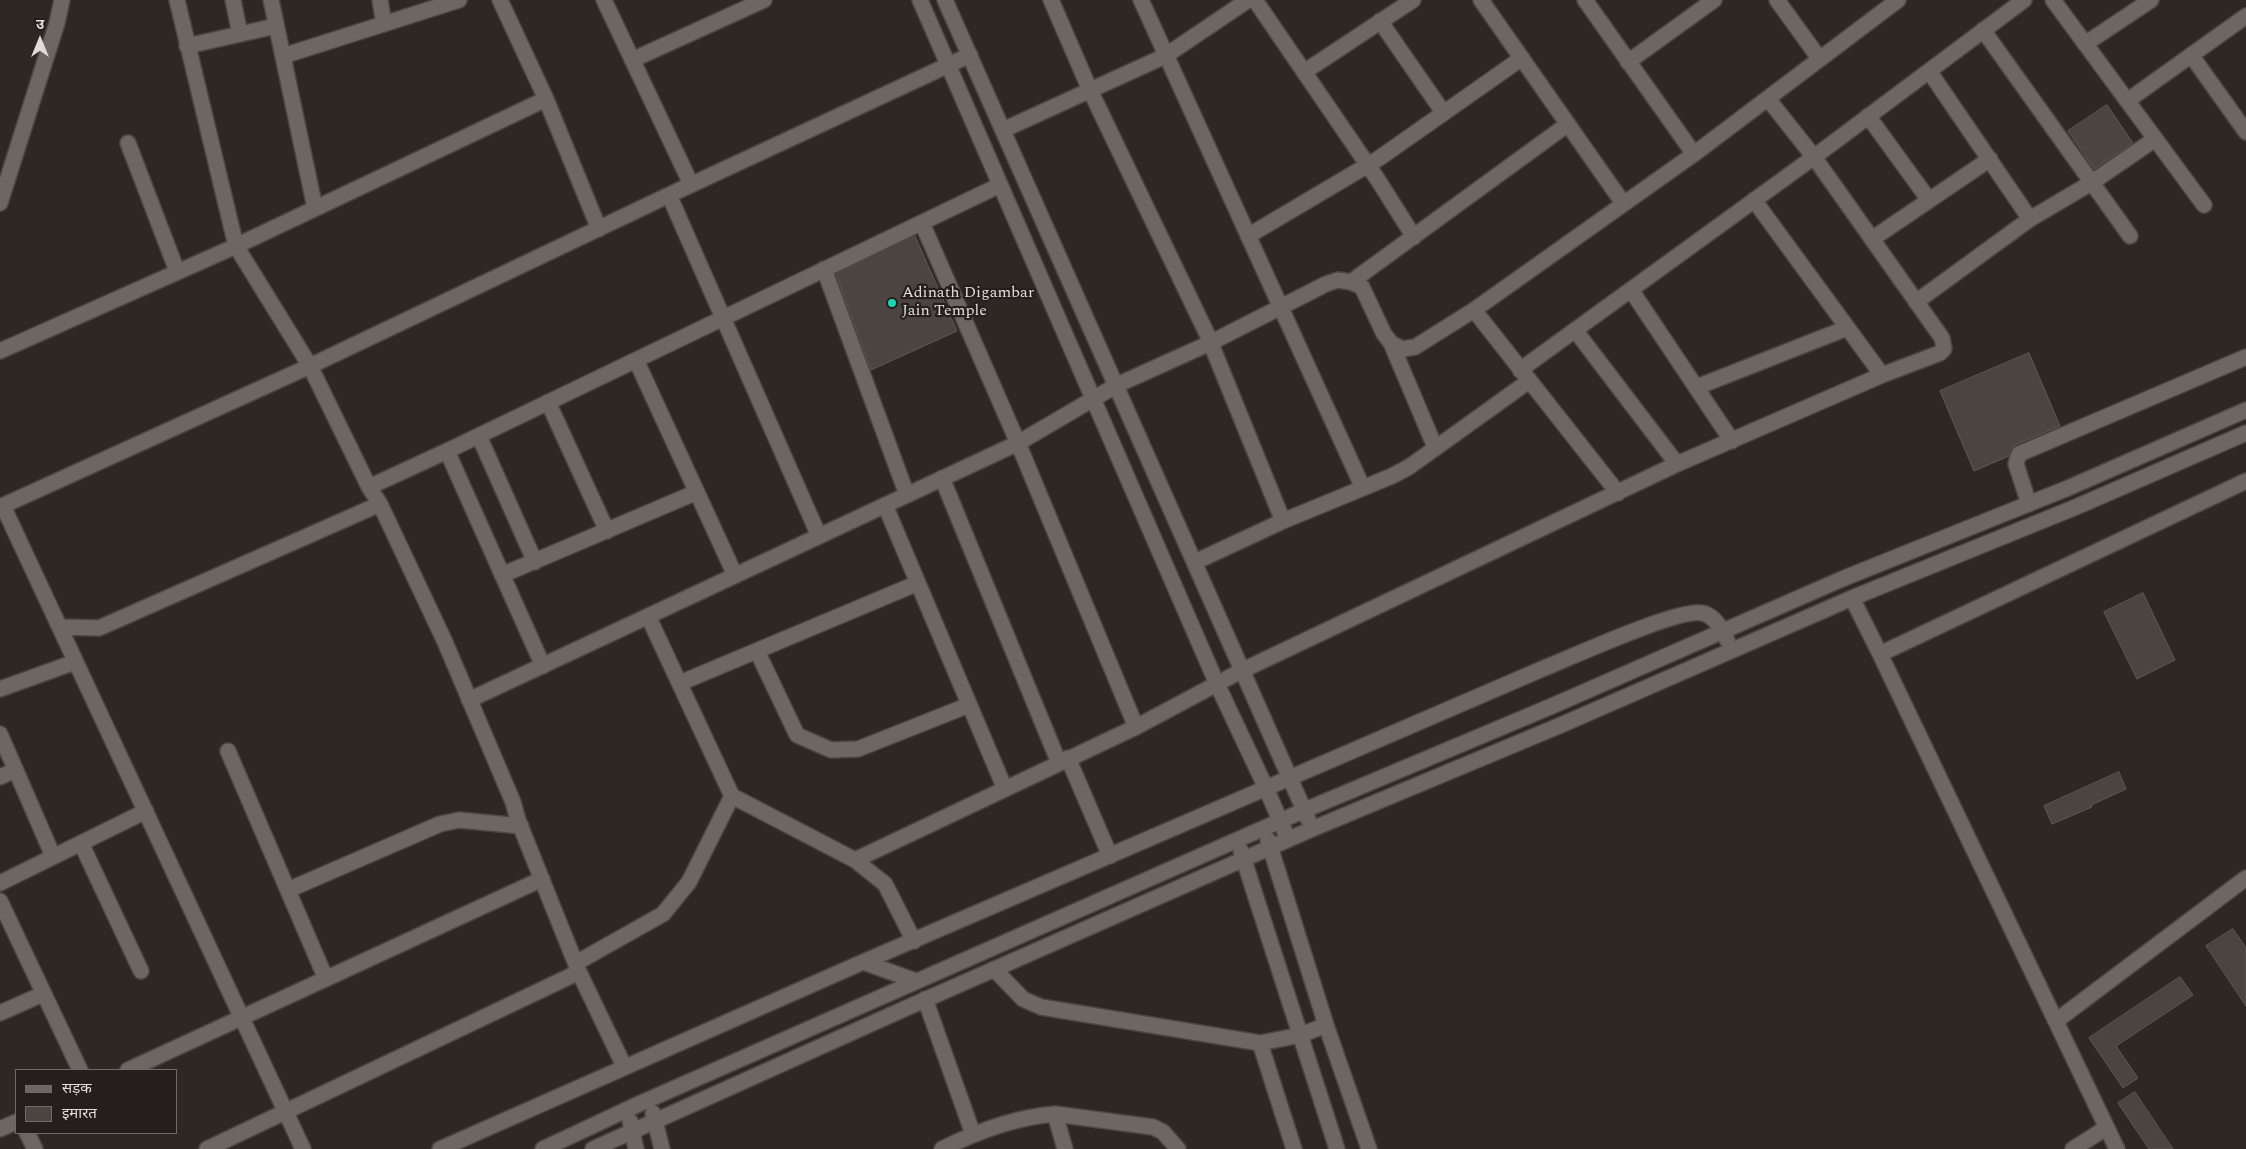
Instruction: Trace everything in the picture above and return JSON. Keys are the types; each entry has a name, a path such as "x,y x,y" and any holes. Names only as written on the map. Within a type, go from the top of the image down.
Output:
{"street":[{"path":"1,195 62,0"},
{"path":"177,0 236,246 310,366 369,487 380,504 445,642 513,802 578,968 624,1066"},
{"path":"233,0 240,34"},
{"path":"271,0 315,208"},
{"path":"380,0 384,24"},
{"path":"283,56 459,0"},
{"path":"500,0 546,99 599,229"},
{"path":"604,0 692,184"},
{"path":"632,60 764,0"},
{"path":"920,0 1217,684 1266,788 1288,840"},
{"path":"946,0 1196,562 1241,671 1312,829"},
{"path":"1051,0 1090,90 1210,343 1283,521"},
{"path":"1141,0 1363,488"},
{"path":"1003,130 1165,56 1248,0"},
{"path":"1254,0 1414,236"},
{"path":"1304,72 1413,0"},
{"path":"1482,0 1623,203"},
{"path":"1585,0 1694,154"},
{"path":"1628,62 1714,0"},
{"path":"1776,0 1819,58"},
{"path":"1391,343 1402,348 1415,347 1474,310 1694,154 1898,0"},
{"path":"1196,562 1283,521 1409,467 1524,376 1575,330 1814,157 2024,0"},
{"path":"2053,0 2204,205"},
{"path":"2085,44 2151,0"},
{"path":"2127,101 2246,16"},
{"path":"1380,22 1443,112"},
{"path":"188,46 276,26"},
{"path":"1983,30 2130,236"},
{"path":"303,1149 60,627 1,506 310,366 668,195 970,55"},
{"path":"2191,55 2246,132"},
{"path":"1248,236 1368,166 1522,58"},
{"path":"1928,71 2030,219"},
{"path":"855,860 1136,727 1241,671 1677,464 1882,375 1940,353 1944,349 1942,338 1814,157 1768,98"},
{"path":"0,351 236,246 546,99"},
{"path":"1868,116 1928,200"},
{"path":"1351,282 1568,124"},
{"path":"1916,302 2030,219 2091,183 2155,139"},
{"path":"128,143 177,271"},
{"path":"1872,239 1990,159"},
{"path":"369,487 1000,185"},
{"path":"668,195 819,536"},
{"path":"1754,200 1882,375"},
{"path":"922,223 1018,443 1136,727"},
{"path":"824,269 907,495"},
{"path":"469,700 1018,443 1117,385 1210,343 1326,284 1338,280 1351,282 1362,287 1384,334 1391,343 1435,447"},
{"path":"1631,290 1732,441"},
{"path":"1474,310 1524,376 1618,493"},
{"path":"1697,387 1847,328"},
{"path":"1575,330 1677,464"},
{"path":"2030,504 2016,464 2019,454 2246,356"},
{"path":"636,360 735,576"},
{"path":"548,402 607,531"},
{"path":"544,1149 650,1099 916,980 1305,810 1740,626 1842,579 2030,504 2246,410"},
{"path":"593,1149 925,999 1312,829 1749,644 1852,598 2076,507 2246,433"},
{"path":"479,436 534,562"},
{"path":"447,451 542,666"},
{"path":"942,478 1064,761 1110,856"},
{"path":"1880,654 2246,481"},
{"path":"2068,488 2076,507"},
{"path":"502,575 697,492"},
{"path":"60,627 99,628 380,504"},
{"path":"885,505 1005,789"},
{"path":"680,684 918,583"},
{"path":"1852,598 2117,1149"},
{"path":"440,1149 624,1066 1266,788 1551,666 1677,616 1698,612 1704,613 1713,619 1724,632 1732,651"},
{"path":"648,616 732,796 855,860 885,884 914,941"},
{"path":"757,651 797,735 831,750 858,749 969,704"},
{"path":"0,689 71,653"},
{"path":"0,734 54,856"},
{"path":"228,751 326,979"},
{"path":"0,777 16,770"},
{"path":"207,1149 578,968 663,914 693,875 732,796"},
{"path":"0,883 146,811"},
{"path":"288,890 440,824 459,820 520,823"},
{"path":"1263,829 1271,847 1326,1025 1369,1149"},
{"path":"1238,840 1337,1149"},
{"path":"81,843 141,971"},
{"path":"2056,1021 2246,878"},
{"path":"130,1069 542,879"},
{"path":"0,901 80,1069"},
{"path":"863,962 916,980"},
{"path":"994,969 1023,999 1041,1007 1260,1043 1301,1035 1326,1025"},
{"path":"0,1013 43,994"},
{"path":"925,999 973,1134"},
{"path":"1260,1043 1294,1149"},
{"path":"650,1099 662,1149"},
{"path":"627,1110 636,1149"},
{"path":"1054,1114 1064,1149"},
{"path":"942,1149 973,1134 1040,1115 1054,1114 1153,1127 1163,1132 1178,1149"},
{"path":"0,1129 15,1122"},
{"path":"2073,1149 2106,1128"},
{"path":"28,1134 35,1149"}],"building":[{"path":"2107,105 2133,143 2094,169 2068,131"},
{"name":"Adinath Digambar Jain Temple","path":"915,236 957,331 871,370 836,274"},
{"path":"2029,353 2060,426 2015,445 2009,456 1974,471 1940,391"},
{"path":"2143,593 2175,660 2137,679 2104,612"},
{"path":"2119,772 2126,789 2091,805 2092,807 2052,824 2044,806"},
{"path":"2233,929 2246,948 2246,1006 2206,946"},
{"path":"2180,977 2193,995 2116,1046 2138,1078 2123,1088 2089,1038"},
{"path":"2135,1092 2173,1149 2149,1149 2118,1103"}],"place":[{"name":"Adinath Digambar Jain Temple","path":"892,303"}]}
